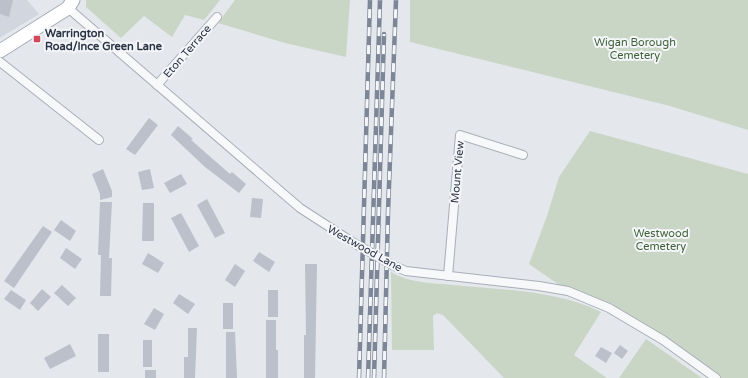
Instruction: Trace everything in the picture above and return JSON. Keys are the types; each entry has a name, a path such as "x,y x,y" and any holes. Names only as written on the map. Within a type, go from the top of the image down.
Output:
{"main road":[{"path":"0,51 70,4"}],"street":[{"name":"Westwood Lane","path":"70,4 158,85 300,208 354,243 394,266 406,271 539,286 568,291 609,308 663,340 716,378"},
{"name":"Eton Terrace","path":"158,85 217,17"},
{"path":"0,62 99,140"},
{"name":"Mount View","path":"448,276 460,135 524,155"}],"shaded area":[{"path":"0,0 27,0 39,14 0,38"}],"green space":[{"path":"86,0 220,0 204,20 185,15 172,37 144,16 121,38 86,7"},
{"path":"235,0 350,0 346,57 285,43 218,23"},
{"name":"Wigan Borough Cemetery","path":"410,0 748,0 748,130 670,106 410,42"},
{"name":"Westwood Cemetery","path":"590,131 748,174 748,378 716,378 663,340 568,291 529,264 547,216 559,177"},
{"path":"391,272 398,276 421,282 547,295 566,299 601,312 574,355 607,378 504,378 443,315 437,313 433,316 434,350 392,350"},
{"path":"646,339 702,378 619,378"}],"building":[{"path":"0,0 13,0 9,17 0,14"},
{"path":"149,118 158,125 135,155 126,149"},
{"path":"178,126 193,139 191,140 230,174 232,172 246,184 239,193 205,167 171,135"},
{"path":"103,169 112,191 112,197 100,200 100,194 92,174"},
{"path":"150,169 154,188 142,190 138,172"},
{"path":"181,174 187,184 170,193 164,183"},
{"path":"252,198 263,199 261,218 250,217"},
{"path":"207,199 225,233 215,238 197,205"},
{"path":"100,202 112,202 109,258 112,258 111,296 100,296 101,255 98,255"},
{"path":"143,203 154,203 154,241 142,241"},
{"path":"181,213 199,246 189,252 171,218"},
{"path":"61,220 76,231 70,241 54,230"},
{"path":"43,226 52,232 14,288 4,281"},
{"path":"66,248 82,259 75,269 60,258"},
{"path":"259,252 275,262 269,272 253,261"},
{"path":"148,253 164,263 158,273 142,264"},
{"path":"235,264 245,271 235,287 225,280"},
{"path":"305,264 317,264 315,378 304,378 304,335 306,335"},
{"path":"62,285 76,298 68,306 54,293"},
{"path":"42,289 51,297 38,311 30,303"},
{"path":"11,290 26,300 20,310 4,299"},
{"path":"268,290 278,290 278,317 268,317"},
{"path":"179,294 195,304 188,314 173,303"},
{"path":"223,303 233,303 233,329 223,329"},
{"path":"154,308 164,314 155,330 144,324"},
{"path":"266,320 276,320 278,378 266,378"},
{"path":"188,328 197,328 195,378 184,378 184,357 188,357"},
{"path":"226,332 235,332 237,378 226,378"},
{"path":"98,334 109,334 109,372 98,372"},
{"path":"143,340 152,340 152,367 143,367"},
{"path":"70,344 76,356 50,369 44,358"},
{"path":"620,345 628,351 622,359 614,353"},
{"path":"601,347 612,353 606,363 595,356"},
{"path":"145,370 156,370 156,378 145,378"}],"railway":[{"path":"359,378 370,0"},
{"path":"368,378 380,0"},
{"path":"384,378 388,212 396,0"},
{"path":"374,378 384,34"}],"place":[{"name":"Warrington Road/Ince Green Lane","path":"37,39"}]}
